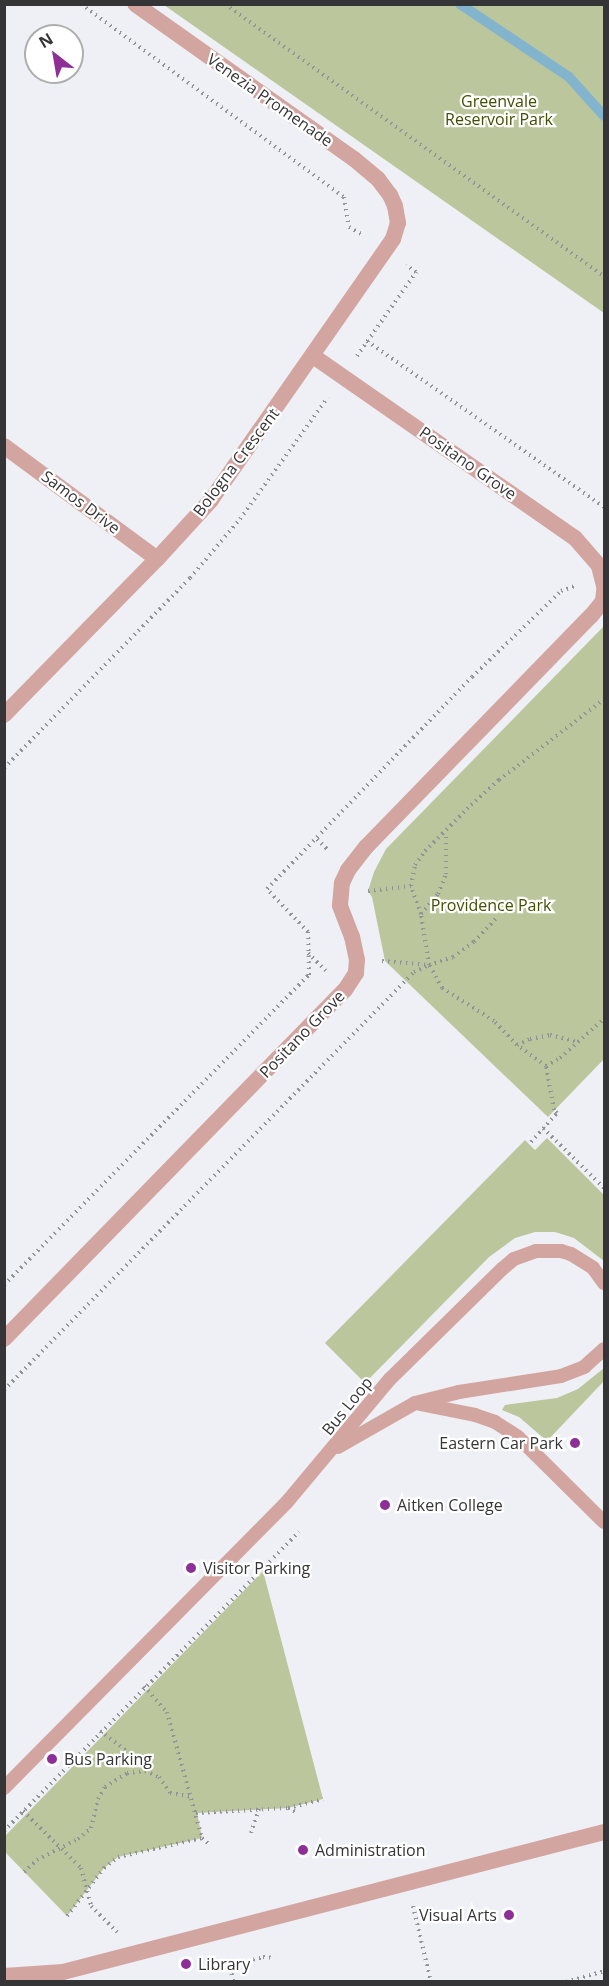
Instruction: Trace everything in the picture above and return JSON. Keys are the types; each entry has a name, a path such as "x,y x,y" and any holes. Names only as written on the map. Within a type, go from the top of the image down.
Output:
{"street":[{"name":"Venezia Promenade","path":"135,4 354,159 378,179 395,206"},
{"name":"Bologna Crescent","path":"4,715 158,559 211,500 393,239 398,223 395,206"},
{"name":"Positano Grove","path":"313,356 575,538 599,566 604,586"},
{"name":"Samos Drive","path":"4,446 158,559"},
{"path":"357,960 352,937 340,905 342,882 348,870 366,847 591,616 603,601 604,591"},
{"name":"Positano Grove","path":"4,1339 329,1007 356,973 357,960"},
{"path":"4,1976 63,1972 604,1832"}],"lane":[{"name":"Bus Loop","path":"325,1458 390,1379 450,1317 514,1259 536,1251 550,1250 571,1254 592,1268 604,1283"},
{"name":"Bus Loop","path":"325,1458 369,1428 415,1403 459,1392 561,1376 584,1367 604,1349"},
{"path":"415,1403 475,1414 495,1422 518,1437 604,1522"},
{"path":"4,1788 273,1516 325,1458"}],"path":[{"path":"81,4 344,196 349,226 364,235"},
{"path":"225,4 604,276"},
{"path":"357,357 416,272 402,263"},
{"path":"367,341 604,507"},
{"path":"4,768 190,578 240,519 331,394"},
{"path":"4,1285 309,975 308,932 267,889 472,677 561,591 575,586"},
{"path":"531,1142 557,1113 554,1110 546,1066 517,1045 494,1021 442,988 429,965 421,914 411,886 415,865 425,851 499,780 604,699"},
{"path":"421,914 438,894 446,874 446,832"},
{"path":"316,839 333,854"},
{"path":"368,891 411,886"},
{"path":"4,1390 414,972 453,957 474,942 497,917"},
{"path":"307,952 326,972"},
{"path":"357,960 429,965"},
{"path":"546,1066 579,1042 604,1019"},
{"path":"517,1045 540,1035 579,1042"},
{"path":"543,1128 604,1188"},
{"path":"4,1831 299,1532"},
{"path":"145,1687 167,1712 202,1838 209,1844"},
{"path":"101,1731 140,1761 145,1771"},
{"path":"24,1872 37,1860 78,1839 91,1828 98,1799 105,1787 127,1773 145,1771 159,1778 170,1793 192,1797"},
{"path":"196,1813 288,1808 323,1799"},
{"path":"251,1833 259,1808"},
{"path":"288,1808 296,1812"},
{"path":"23,1810 81,1868 91,1906 135,1953"},
{"path":"67,1916 104,1868 118,1857 202,1838"},
{"path":"408,1883 431,1982"},
{"path":"233,1981 230,1966 263,1957 275,1958"},
{"path":"566,1982 604,1971"}],"green space":[{"name":"Greenvale Reservoir Park","path":"164,5 604,5 604,313"},
{"name":"Providence Park","path":"604,626 604,1059 548,1117 385,961 372,897 368,891 374,872 386,849"},
{"path":"547,1138 604,1195 604,1261 574,1238 555,1232 535,1232 515,1238 489,1257 365,1383 325,1343 525,1140 535,1150"},
{"path":"604,1368 604,1381 547,1441 519,1417 502,1410 505,1405 557,1398 578,1389"},
{"path":"263,1571 323,1799 288,1808 197,1813 202,1838 118,1857 104,1868 67,1916 5,1852 5,1836"}],"waterway":[{"path":"460,4 569,77 604,116"}],"place":[{"name":"Eastern Car Park","path":"575,1443"},
{"name":"Aitken College","path":"385,1505"},
{"name":"Visitor Parking","path":"191,1568"},
{"name":"Bus Parking","path":"52,1759"},
{"name":"Administration","path":"303,1850"},
{"name":"Visual Arts","path":"509,1915"},
{"name":"Library","path":"186,1964"}]}
